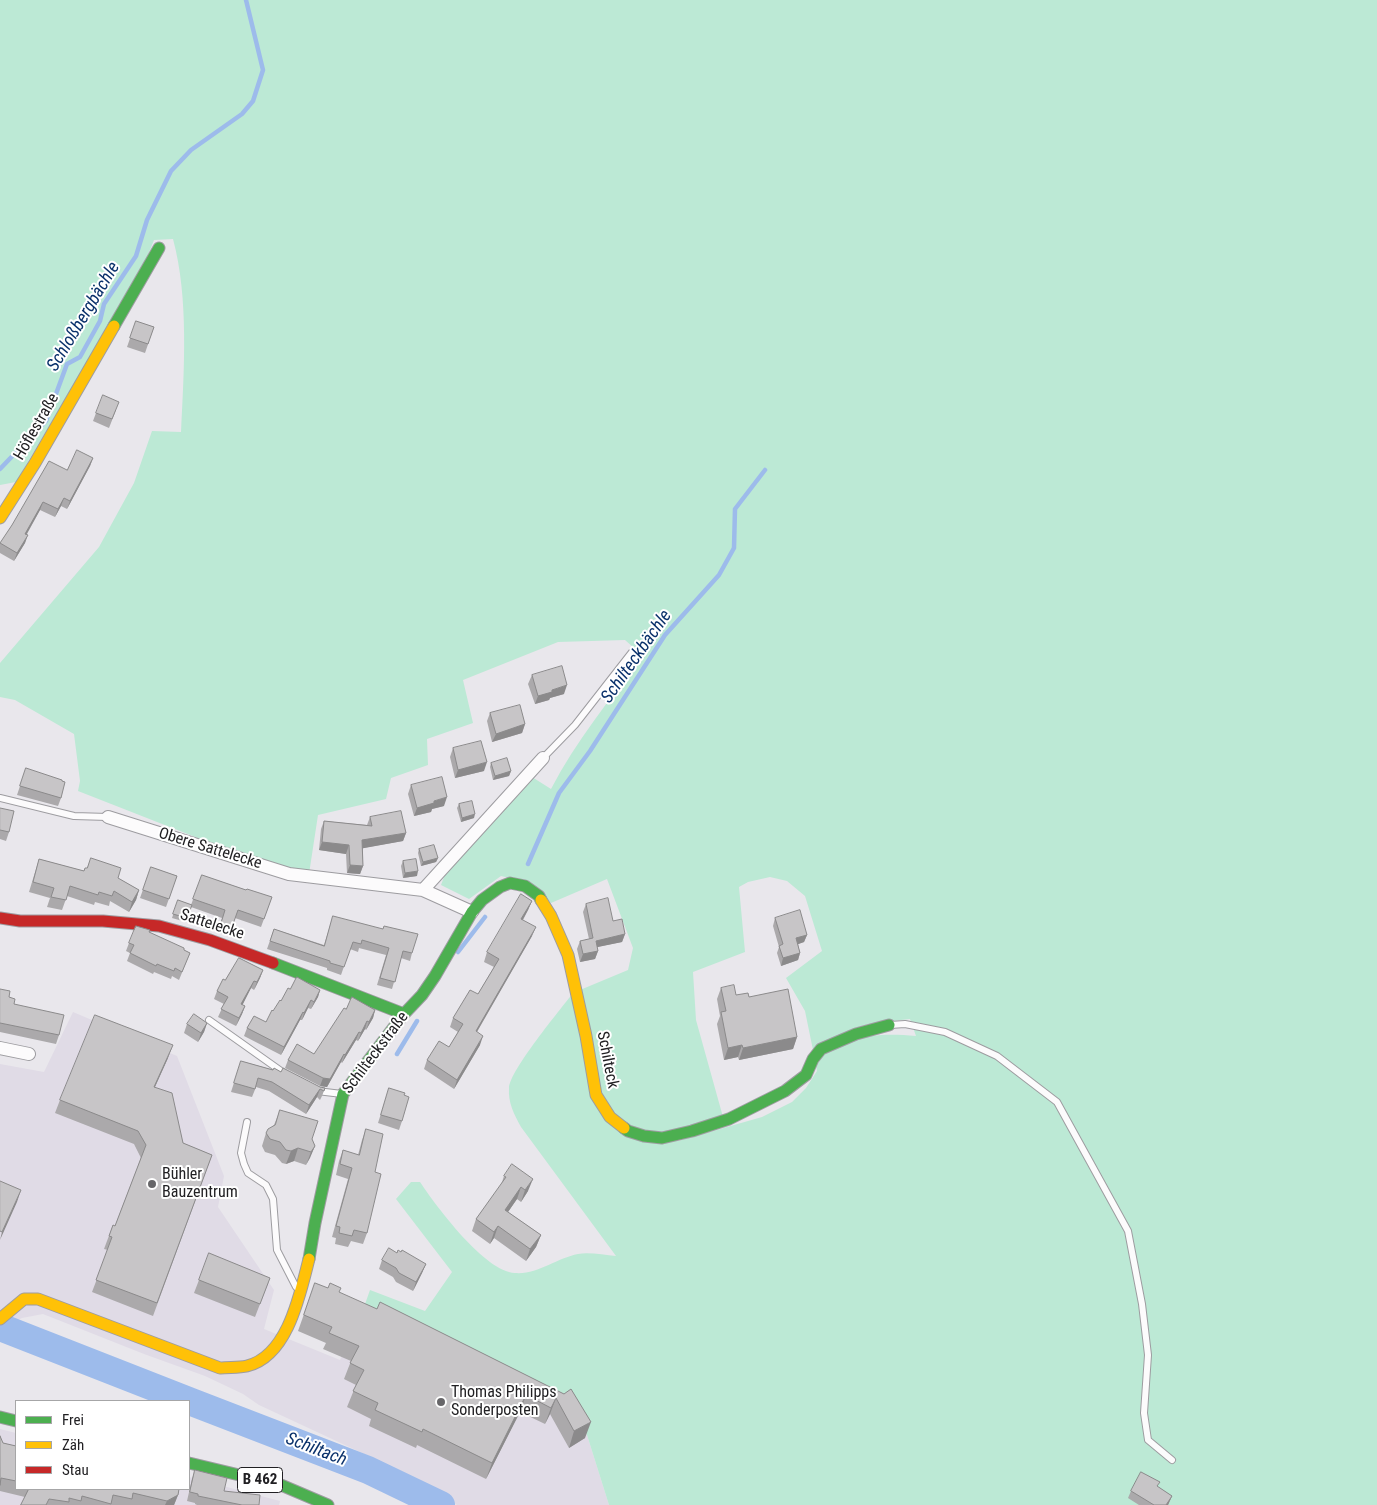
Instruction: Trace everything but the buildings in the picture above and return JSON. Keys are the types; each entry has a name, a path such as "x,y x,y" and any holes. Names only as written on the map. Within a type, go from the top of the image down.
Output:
{"street":[{"name":"Höflestraße","path":"0,518 35,463 159,248"},
{"path":"472,912 423,890 544,758"},
{"name":"Obere Sattelecke","path":"108,817 289,874 423,890"},
{"name":"Schilteck","path":"472,912 482,900 500,886 510,883 525,886 539,896 551,916 568,955 586,1036 596,1096 610,1117 628,1131 644,1136 662,1138 729,1119 785,1091 806,1075 816,1053 822,1049 856,1034 888,1025"},
{"name":"Schilteckstraße","path":"0,1319 9,1308 24,1299 38,1299 220,1368 248,1366 273,1351 289,1326 300,1294 309,1260 315,1223 343,1094 404,1014 422,995 436,976 472,912"},
{"name":"Sattelecke","path":"0,918 20,921 103,921 159,926 210,940 296,971 404,1014"},
{"path":"0,1048 29,1054"},
{"path":"0,1417 15,1421"},
{"name":"B 462","path":"190,1463 281,1485 328,1505"}],"lane":[{"path":"544,758 575,725 632,652"},
{"name":"Obere Sattelecke","path":"0,798 74,816 108,817"},
{"path":"209,1020 293,1078"},
{"path":"888,1025 905,1024 945,1032 997,1056 1057,1102 1128,1231 1142,1304 1148,1355 1144,1413 1148,1440 1172,1460"},
{"path":"310,1087 319,1091 343,1094"},
{"path":"247,1122 241,1153 244,1164 248,1173 266,1184 273,1199 277,1250 300,1294"}],"shaded area":[{"path":"73,1012 177,1056 224,1176 218,1207 274,1290 264,1329 340,1360 364,1307 567,1400 587,1435 609,1505 457,1505 418,1479 259,1405 243,1394 205,1376 43,1314 22,1318 9,1324 0,1319 0,1064 44,1072"},
{"path":"0,1429 15,1433 15,1490 190,1490 190,1477 280,1501 279,1505 0,1505"}],"green space":[{"path":"0,0 1377,0 1377,1505 609,1505 587,1435 567,1400 556,1402 364,1307 370,1290 425,1311 452,1272 396,1199 411,1182 420,1182 462,1236 490,1262 503,1270 523,1273 582,1253 616,1256 521,1127 509,1099 509,1088 518,1068 536,1040 573,993 590,1088 598,1107 622,1134 644,1139 678,1141 762,1117 792,1102 806,1088 817,1071 815,1061 839,1046 851,1041 875,1036 916,1036 910,1019 882,1022 850,1030 813,1050 805,1011 786,978 822,951 805,896 787,881 770,877 748,882 739,887 745,952 693,972 696,1020 723,1117 687,1130 664,1133 646,1131 621,1119 604,1099 597,1079 580,990 628,970 633,948 607,879 551,903 540,892 529,885 501,876 469,899 441,885 447,869 532,777 551,789 582,737 643,656 625,640 558,642 463,680 473,723 427,739 428,765 391,778 386,799 318,815 309,874 203,840 78,791 80,781 74,734 15,700 0,697 0,663 99,547 134,483 152,431 181,432 184,335 181,285 173,239 154,240 144,265 16,482 0,485"}],"waterway":[{"name":"Schloßbergbächle","path":"0,469 46,421 67,364 80,357 100,321 104,304 136,256 147,220 171,171 191,150 242,114 253,101 263,70 246,0"},
{"name":"Schilteckbächle","path":"528,864 559,793 590,751 665,635 719,575 734,548 735,509 765,470"},
{"name":"Schilteckbächle","path":"458,952 485,917"},
{"name":"Schilteckbächle","path":"397,1054 417,1021"},
{"name":"Schiltach","path":"0,1327 186,1400"},
{"name":"Schiltach","path":"190,1401 368,1470 441,1505"}],"traffic: fast":[{"path":"114,326 159,248"},
{"path":"309,1259 343,1094 404,1014 422,995 472,912 482,900 500,887 510,883 525,886 539,896 541,900"},
{"path":"273,963 404,1014"},
{"path":"624,1128 644,1136 662,1138 729,1119 785,1091 806,1075 813,1059 821,1049 856,1034 889,1025"},
{"path":"0,1417 15,1421"},
{"path":"190,1463 281,1485 328,1505"}],"traffic: slow":[{"path":"0,518 35,463 114,326"},
{"path":"541,900 551,916 568,955 586,1036 596,1095 610,1117 624,1128"},
{"path":"0,1319 24,1299 38,1299 220,1368 244,1367 261,1360 273,1350 282,1337 296,1306 309,1259"}],"traffic: jam":[{"path":"0,918 20,921 103,921 159,926 210,940 273,963"}],"place":[{"name":"Bühler Bauzentrum","path":"152,1184"},
{"name":"Thomas Philipps Sonderposten","path":"441,1402"}]}
